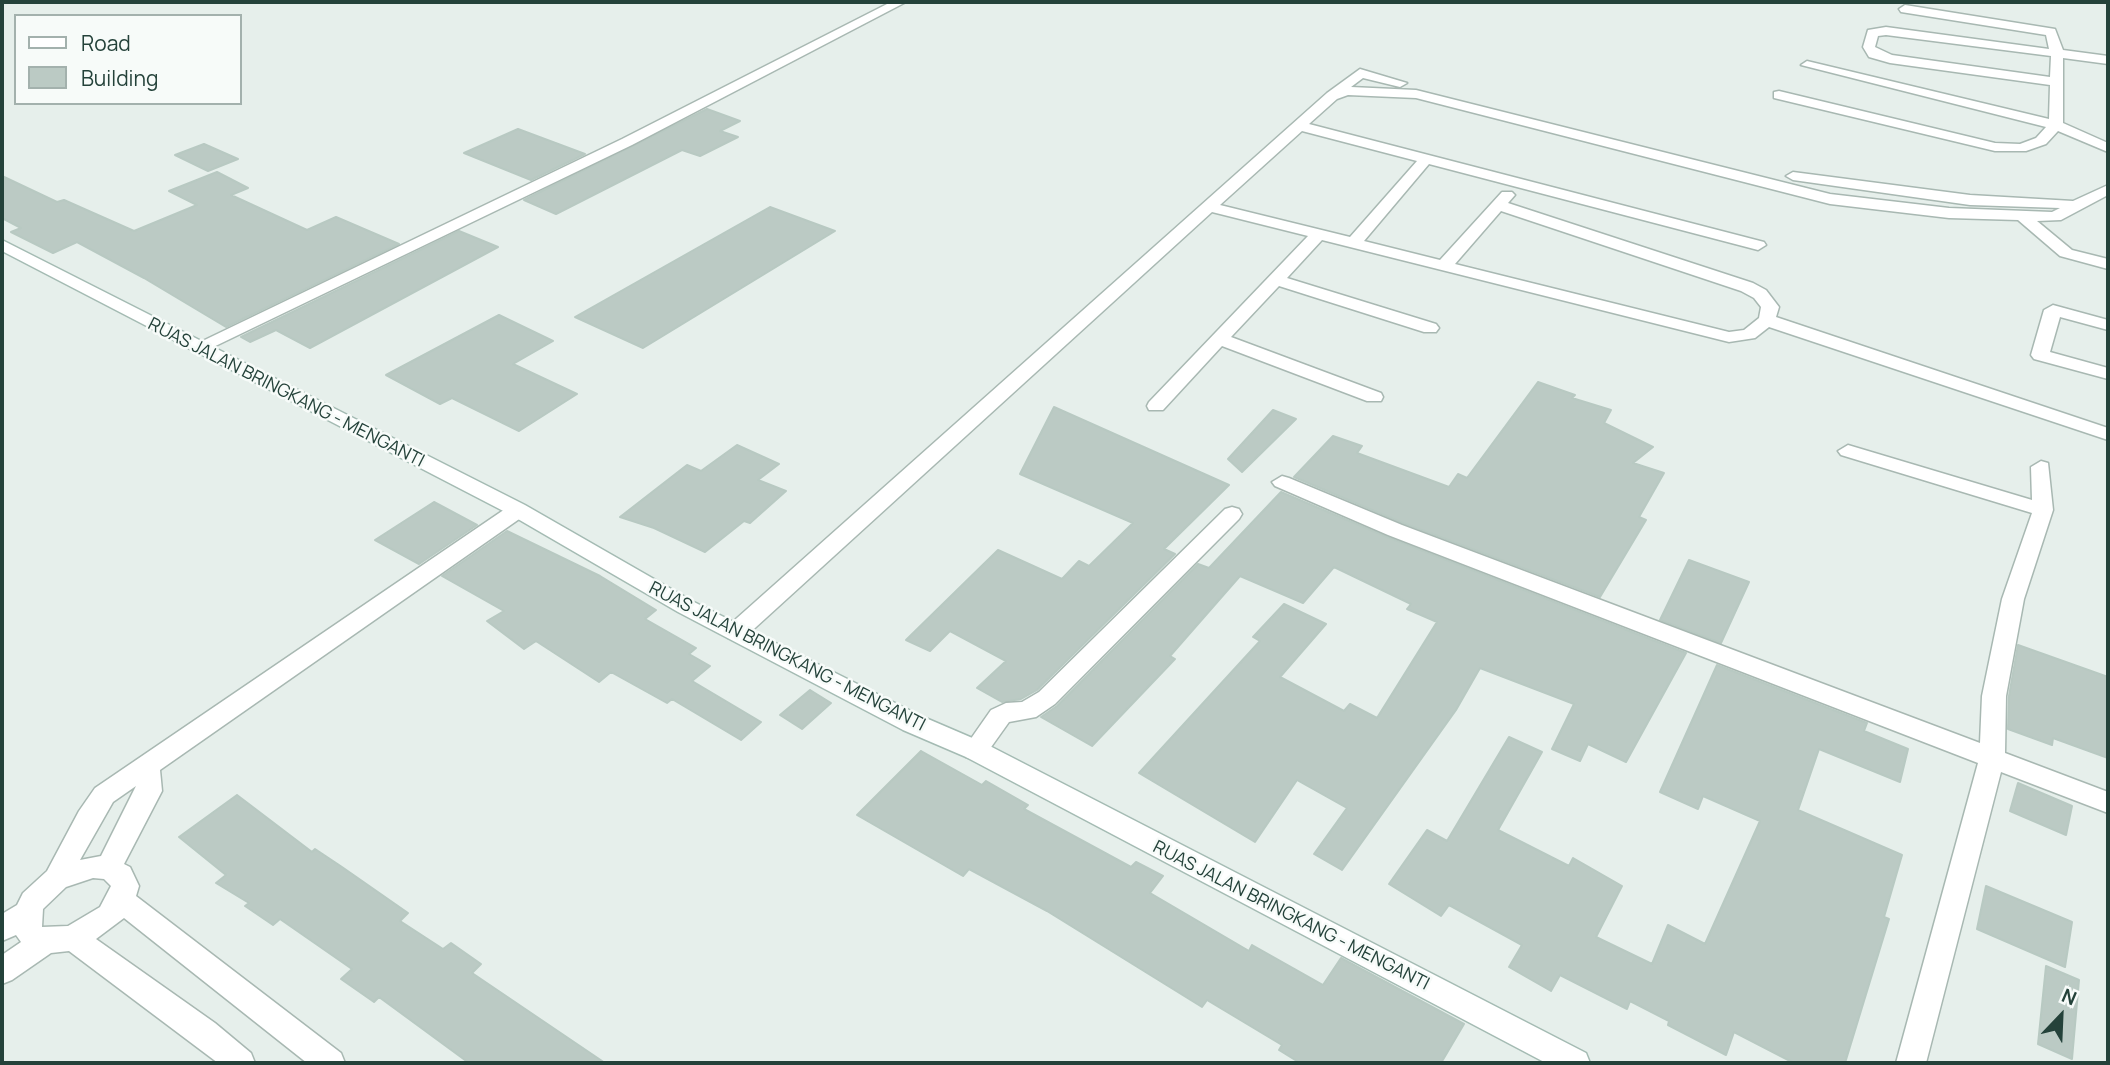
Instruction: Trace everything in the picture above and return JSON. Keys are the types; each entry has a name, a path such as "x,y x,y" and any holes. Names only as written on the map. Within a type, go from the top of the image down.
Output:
{"street":[{"path":"197,348 564,172 900,2"},
{"path":"1780,95 1995,148 2021,148 2041,141 2056,125 2057,53 2051,32 2040,27 1905,9"},
{"path":"2057,82 1890,59 1874,54 1868,47 1872,33 1886,31 2108,60"},
{"path":"1807,65 2056,125 2108,148"},
{"path":"736,632 1332,96 1347,92 1381,90 1416,94 1726,175 1830,199 1909,206 1949,213 2024,218 2055,217 2108,189"},
{"path":"1299,126 1758,245"},
{"path":"1354,243 1426,159"},
{"path":"1687,163 1741,167 1817,181 1970,200 2081,204"},
{"path":"1444,265 1517,183"},
{"path":"1896,189 1909,206"},
{"path":"1209,206 1729,337 1749,334 1767,320 1770,307 1760,294 1747,287 1497,205"},
{"path":"2024,218 2066,253 2108,264"},
{"path":"1156,406 1319,234"},
{"name":"RUAS JALAN BRINGKANG - MENGANTI","path":"2,245 197,348 518,510 736,632 912,723 975,750 1575,1063"},
{"path":"1276,280 1430,328"},
{"path":"2108,325 2053,310 2040,355 2108,374"},
{"path":"1767,320 2108,434"},
{"path":"1219,339 1374,397"},
{"path":"1848,451 2043,510"},
{"path":"1911,1063 1993,758 1994,696 2011,611 2043,510 2041,467"},
{"path":"1282,482 1395,530 2108,803"},
{"path":"57,879 84,869 108,868 120,874 125,886 121,900 110,915 93,929 73,938 45,941 32,936 26,926 27,913 33,901 57,879 88,818 104,795 518,510"},
{"path":"975,750 1000,716 1006,712 1027,711 1047,698 1232,514"},
{"path":"108,868 149,791 147,765"},
{"path":"121,900 330,1063"},
{"path":"2,929 27,913"},
{"path":"73,938 205,1033 240,1063"},
{"path":"2,971 45,941"}],"building":[{"path":"707,109 740,121 720,131 738,137 700,156 682,150 556,214 524,200"},
{"path":"518,129 585,154 531,180 464,153"},
{"path":"204,144 238,159 208,171 175,155"},
{"path":"217,172 248,188 231,195 307,230 336,217 399,244 226,327 77,242 53,253 11,232 21,228 2,218 2,176 57,202 64,200 134,231 197,205 169,191"},
{"path":"770,207 835,231 643,348 575,317"},
{"path":"459,231 498,247 310,348 276,330 250,342 241,337"},
{"path":"499,315 553,341 513,364 577,394 519,431 452,398 440,404 386,375"},
{"path":"1538,382 1575,395 1572,398 1611,410 1604,423 1653,447 1633,463 1664,473 1639,517 1646,520 1600,597 1403,523 1294,477 1333,436 1362,446 1357,453 1449,487 1458,474 1467,478"},
{"path":"1054,407 1229,485 1164,549 1175,554 1037,690 1021,699 1002,702 977,688 1006,661 950,631 930,651 906,640 998,550 1062,579 1079,561 1089,566 1133,523 1020,474"},
{"path":"1273,410 1296,419 1242,472 1228,459"},
{"path":"737,445 779,464 758,480 786,491 750,523 744,521 705,552 654,528 620,517 687,465 701,471"},
{"path":"1281,492 1387,537 1686,653 1626,762 1588,744 1580,761 1552,749 1574,704 1480,668 1456,710 1342,870 1314,854 1347,808 1297,780 1255,842 1139,773 1260,641 1253,637 1284,604 1326,624 1280,677 1344,711 1350,704 1377,718 1437,622 1407,609 1411,604 1334,567 1303,603 1240,576 1170,656 1175,659 1092,746 1041,717 1057,706 1198,564 1209,568"},
{"path":"434,502 477,525 419,564 375,540"},
{"path":"507,531 600,576 656,610 645,619 696,648 689,654 710,666 692,681 761,722 741,740 672,699 667,703 611,672 599,682 536,641 524,649 487,621 504,611 442,576"},
{"path":"1689,560 1749,582 1721,643 1660,620"},
{"path":"2018,645 2108,677 2108,758 2053,738 2052,745 2008,729 2009,696"},
{"path":"1717,665 1867,723 1864,731 1908,749 1900,782 1819,749 1798,810 1902,855 1884,917 1889,919 1845,1063 1794,1063 1734,1032 1726,1055 1668,1025 1669,1021 1630,1001 1627,1009 1560,975 1551,991 1509,967 1522,945 1449,905 1441,916 1389,884 1427,830 1447,841 1509,737 1542,752 1498,830 1569,866 1573,858 1622,886 1596,937 1652,964 1668,925 1705,944 1760,821 1703,796 1698,809 1660,792"},
{"path":"810,690 831,703 802,729 780,715"},
{"path":"921,751 982,785 986,781 1028,805 1024,809 1131,867 1136,862 1163,876 1150,893 1249,951 1252,945 1323,985 1341,958 1464,1024 1441,1063 1300,1063 1279,1050 1282,1045 1207,1000 1202,1007 1047,911 969,869 963,876 857,815"},
{"path":"2018,783 2072,806 2066,835 2010,811"},
{"path":"237,795 312,852 315,849 408,913 400,921 443,949 451,943 481,964 472,973 605,1063 469,1063 379,997 374,1002 341,979 352,969 280,919 273,925 245,906 249,903 216,883 226,875 179,837"},
{"path":"1986,886 2072,922 2065,967 1977,929"},
{"path":"2046,966 2079,980 2072,1059 2038,1044"}]}
